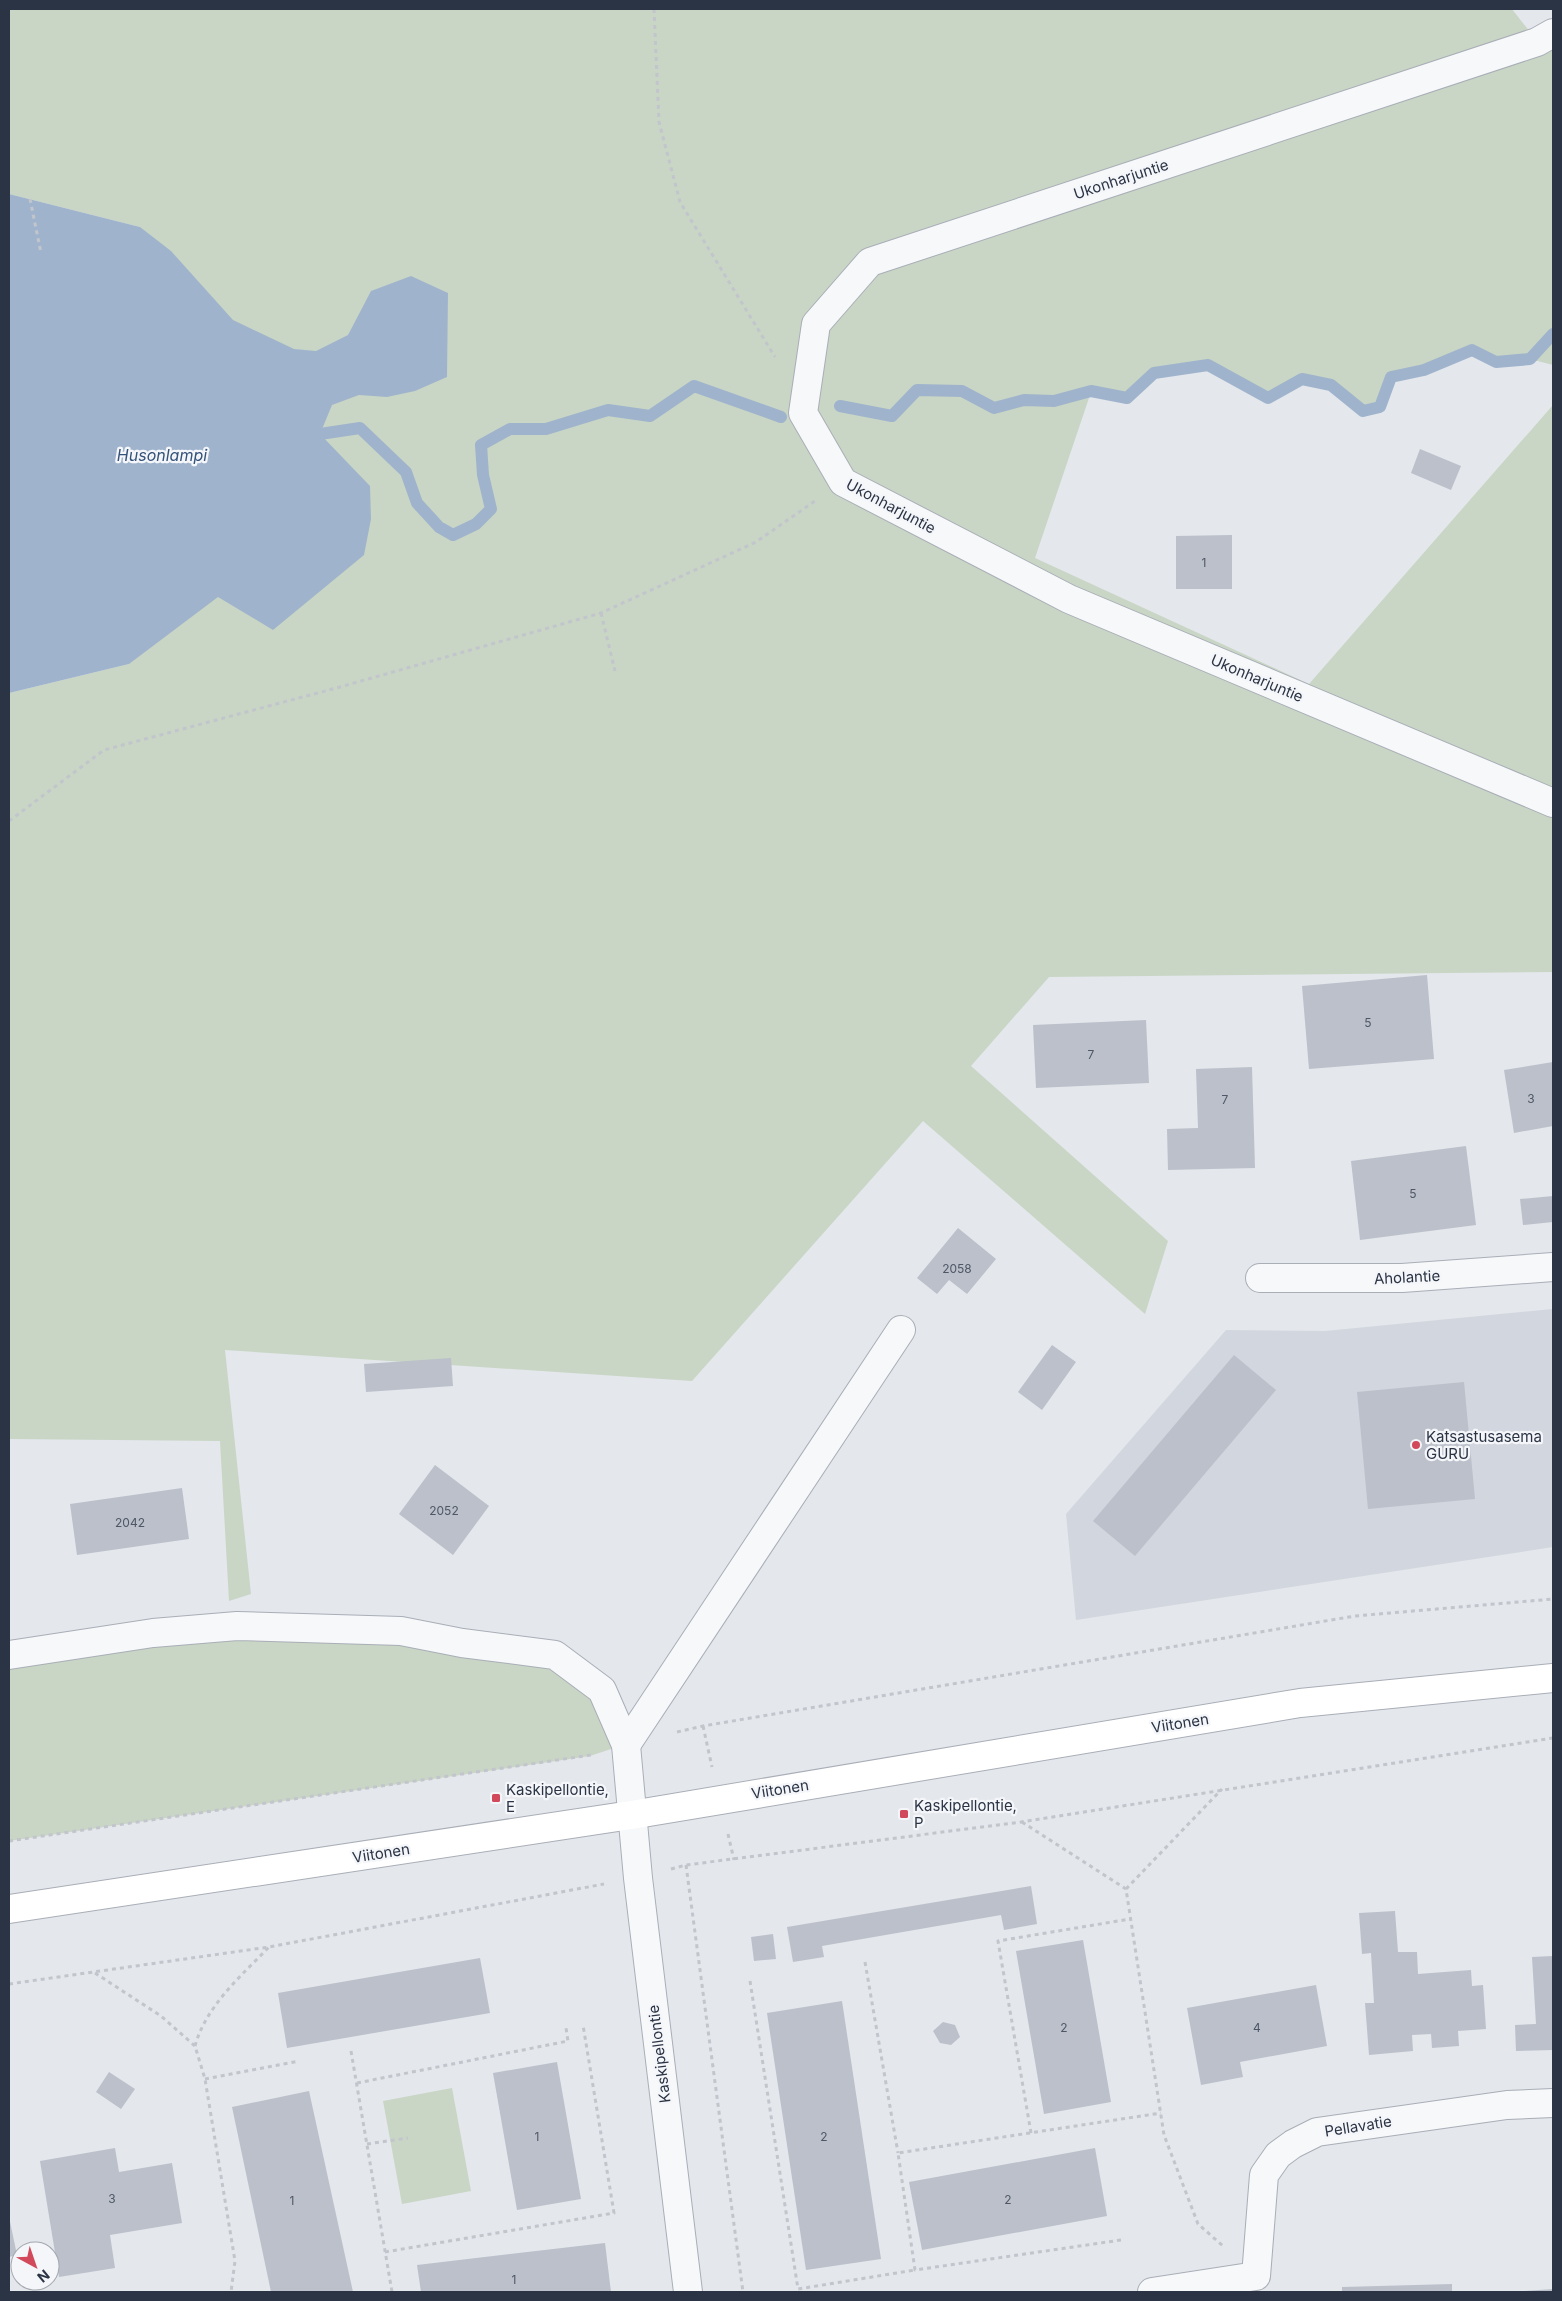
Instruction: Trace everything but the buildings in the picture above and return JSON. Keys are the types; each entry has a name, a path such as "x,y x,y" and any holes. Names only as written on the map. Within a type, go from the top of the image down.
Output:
{"main road":[{"name":"Viitonen","path":"9,1909 631,1815 1300,1703 1553,1678"}],"street":[{"name":"Ukonharjuntie","path":"1553,33 1537,42 870,262 816,324 803,413 843,482 1070,599 1553,803"},
{"name":"Aholantie","path":"1260,1278 1402,1278 1553,1267"},
{"path":"626,1744 902,1330"},
{"name":"Kaskipellontie","path":"9,1655 153,1633 237,1626 401,1631 462,1643 555,1655 602,1690 626,1744 638,1878 688,2292"},
{"name":"Pellavatie","path":"1257,2284 1264,2175 1278,2155 1293,2144 1317,2132 1507,2105 1553,2103"},
{"path":"1152,2292 1257,2284"}],"path":[{"path":"654,9 659,122 680,202 777,361"},
{"path":"30,199 41,253"},
{"path":"9,821 104,750 340,687 601,613 756,542 843,482"},
{"path":"601,613 615,671"},
{"path":"9,1841 590,1756 626,1744 702,1726 1355,1616 1553,1599"},
{"path":"9,1984 269,1947 638,1878 686,1866 1021,1822 1223,1788 1553,1738"},
{"path":"1126,1889 1223,1788"},
{"path":"1021,1822 1126,1889 1164,2135 1198,2224 1257,2284"},
{"path":"686,1866 743,2292"},
{"path":"1031,2132 998,1941 1130,1919"},
{"path":"231,2292 235,2261 205,2080 195,2046 199,2031 229,1988 269,1947"},
{"path":"865,1962 898,2152 915,2270"},
{"path":"95,1972 161,2016 195,2046"},
{"path":"750,1981 798,2289 1121,2240"},
{"path":"385,2252 614,2213 583,2025"},
{"path":"357,2083 568,2041 566,2028"},
{"path":"351,2051 392,2292"},
{"path":"205,2080 299,2061"},
{"path":"898,2152 1161,2113"},
{"path":"367,2144 408,2138"}],"shaded area":[{"path":"1553,1309 1553,1547 1076,1620 1066,1514 1226,1330 1325,1331"}],"green space":[{"path":"9,9 1512,9 1537,41 1553,33 1553,365 1530,359 1496,362 1472,350 1424,370 1391,377 1380,407 1363,411 1331,385 1302,379 1268,398 1208,365 1154,373 1127,398 1091,392 1035,558 1309,684 1553,405 1553,972 1049,977 971,1066 1168,1241 1145,1314 923,1121 692,1381 225,1350 251,1594 229,1601 220,1441 9,1439 9,693 129,664 140,227 9,194"},
{"path":"237,1626 555,1655 602,1690 626,1744 590,1756 9,1841 9,1655"},
{"path":"452,2088 471,2191 402,2204 383,2101"}],"water":[{"name":"Husonlampi","path":"9,194 140,227 171,251 233,320 294,349 316,351 348,335 371,291 411,276 448,293 447,377 415,391 387,397 359,395 332,405 320,434 370,486 371,519 364,555 273,630 218,597 129,664 9,693"}],"waterway":[{"path":"840,406 892,416 917,390 962,391 994,408 1024,400 1054,401 1091,391 1127,398 1154,373 1208,365 1268,398 1302,379 1331,385 1363,411 1380,407 1391,377 1424,370 1472,350 1496,362 1530,359 1553,334"},
{"path":"320,434 360,428 406,472 417,503 439,527 453,535 476,524 491,509 483,475 481,445 510,429 546,429 608,410 650,416 694,386 781,417"}],"place":[{"name":"Katsastusasema GURU","path":"1416,1445"},
{"name":"Kaskipellontie, E","path":"496,1798"},
{"name":"Kaskipellontie, P","path":"904,1814"}]}
